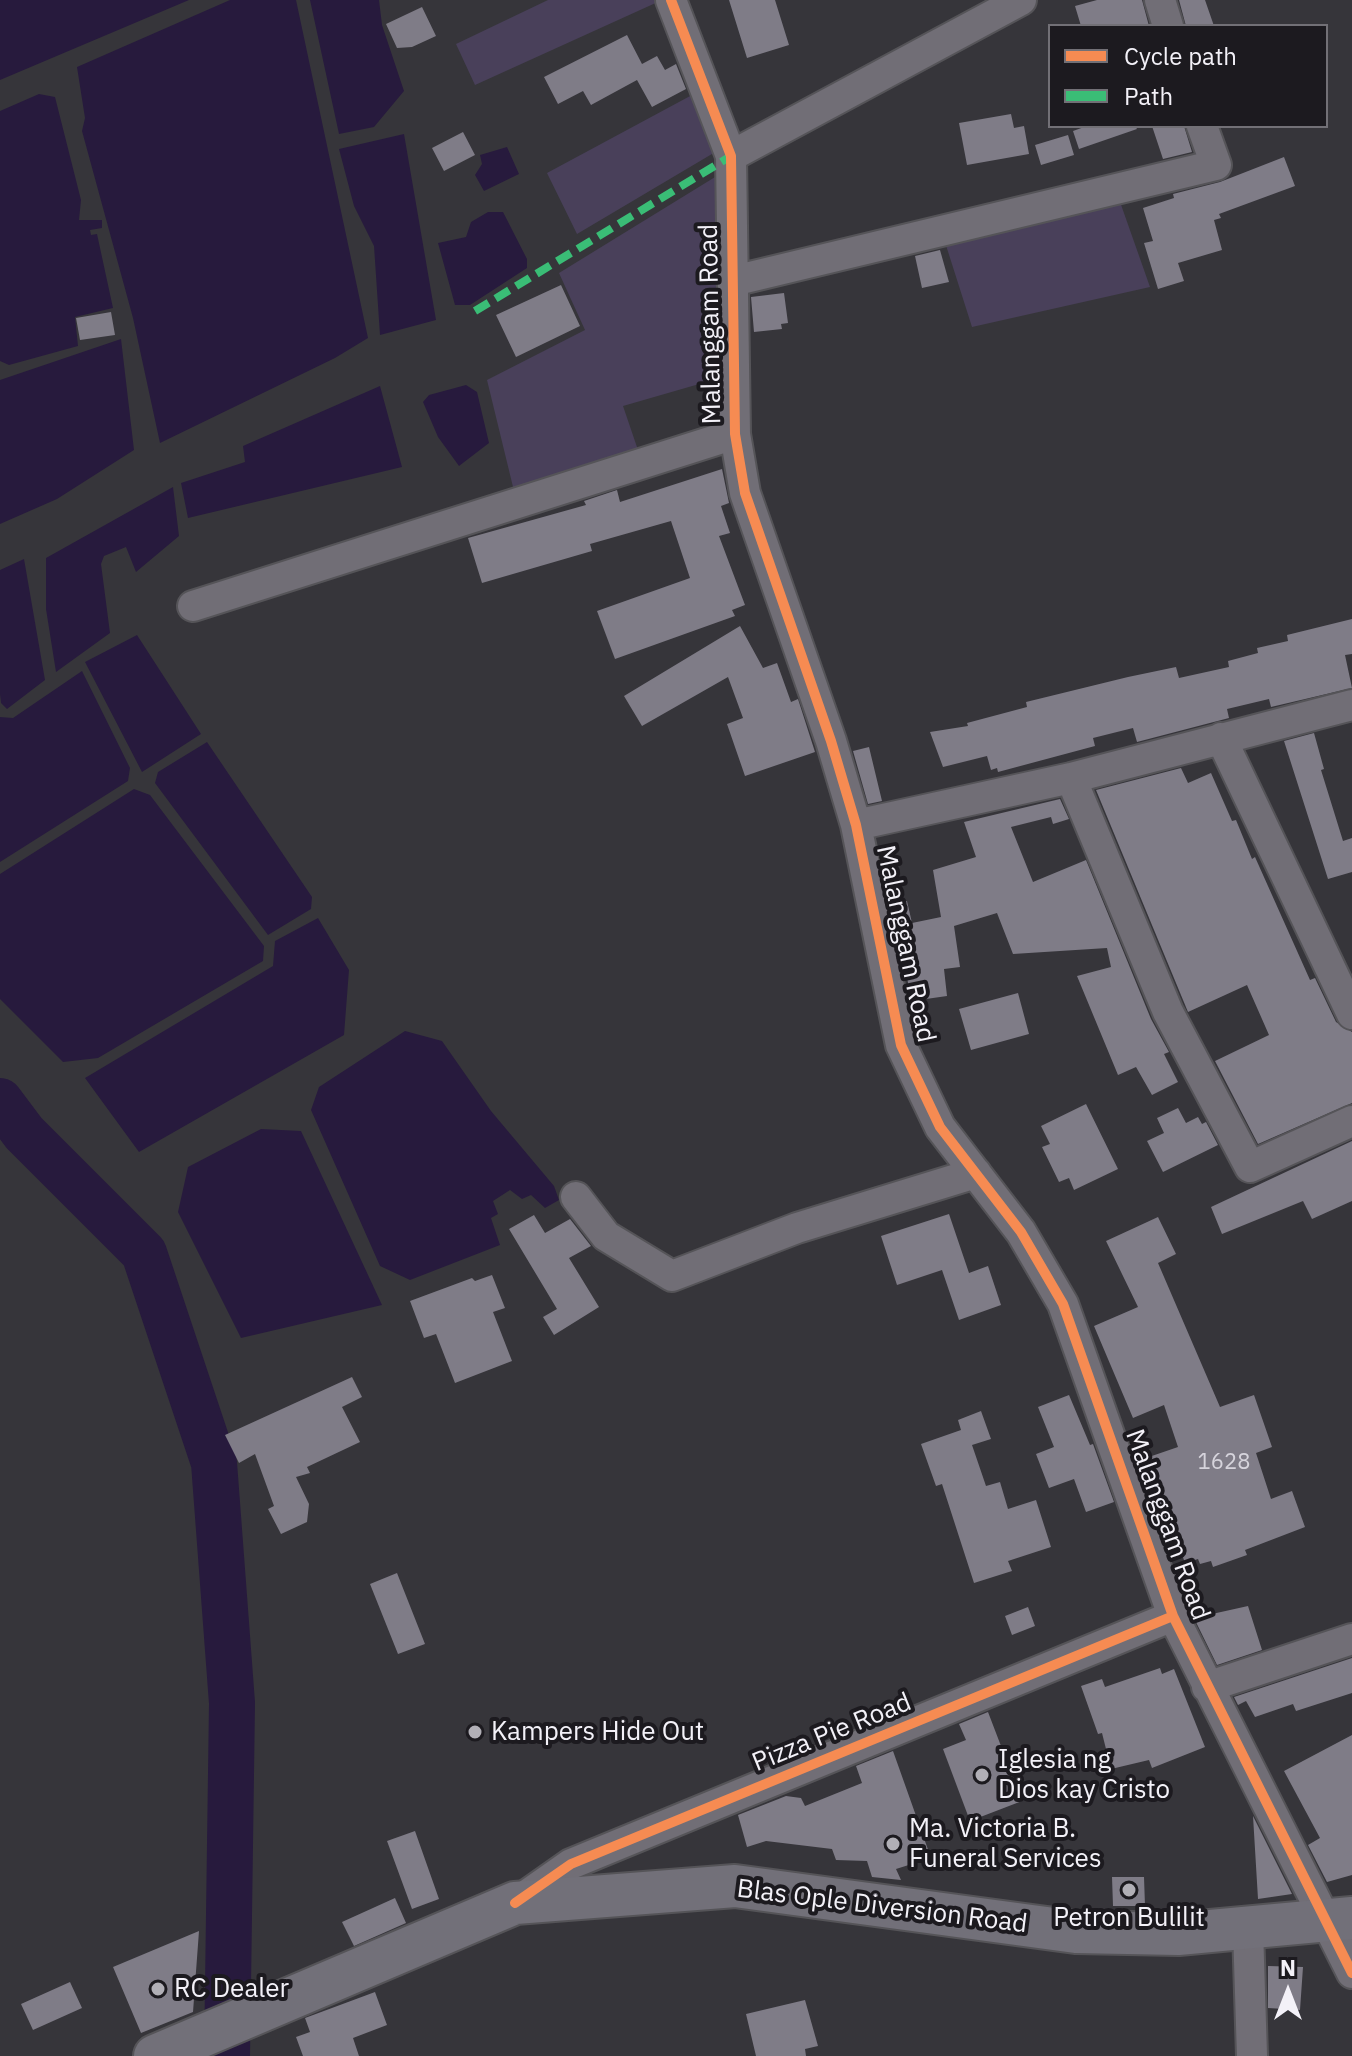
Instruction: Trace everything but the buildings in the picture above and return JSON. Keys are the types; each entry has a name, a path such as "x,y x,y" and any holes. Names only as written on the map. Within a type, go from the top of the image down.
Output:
{"main road":[{"name":"Blas Ople Diversion Road","path":"174,2048 515,1903 735,1886 1076,1932 1178,1934 1340,1920"}],"street":[{"name":"Malanggam Road","path":"671,0 731,156 735,434 745,493 831,741 856,825 901,1045 940,1127 1021,1232 1063,1304 1173,1616 1207,1687 1340,1920 1352,1973"},
{"path":"731,156 1021,0"},
{"path":"1160,0 1167,24"},
{"path":"733,281 1216,165 1203,128"},
{"path":"193,606 735,434"},
{"path":"856,825 1071,778 1352,705"},
{"path":"1221,738 1340,956 1352,1014"},
{"path":"1071,778 1168,1012 1250,1167 1352,1121"},
{"path":"576,1197 606,1236 672,1276 797,1228 976,1173"},
{"name":"Pizza Pie Road","path":"515,1903 571,1864 1173,1616"},
{"path":"1207,1687 1352,1639"},
{"path":"1248,1929 1252,2056"}],"shaded area":[{"path":"0,0 189,0 0,80"},
{"path":"230,0 296,0 368,338 335,358 160,443 133,318 82,131 85,118 77,67"},
{"path":"310,0 379,0 382,25 404,91 374,127 339,134"},
{"path":"548,0 660,1 475,85 456,44"},
{"path":"39,94 55,97 81,200 79,220 102,220 102,228 90,230 91,235 97,234 113,308 75,317 78,346 9,365 0,361 0,111"},
{"path":"692,95 717,151 577,234 547,173"},
{"path":"404,134 436,320 380,335 374,246 354,206 339,149"},
{"path":"507,147 519,174 484,191 475,175 482,164 480,155"},
{"path":"720,174 720,378 623,406 639,453 514,491 487,380 585,330 559,273"},
{"path":"1119,199 1150,287 972,327 944,239"},
{"path":"488,212 503,212 527,259 527,268 470,305 455,305 438,243 466,237 471,222"},
{"path":"121,339 134,450 57,499 0,524 0,380"},
{"path":"466,385 477,392 489,443 459,466 438,437 423,402 429,395"},
{"path":"380,386 402,467 188,518 181,483 245,462 243,446"},
{"path":"173,487 179,536 136,572 126,547 104,556 101,564 110,633 56,672 46,609 46,558"},
{"path":"24,559 45,680 7,709 1,703 0,694 0,570"},
{"path":"137,635 201,734 142,772 85,662"},
{"path":"82,671 130,768 128,781 0,862 0,717 13,718"},
{"path":"207,742 312,897 311,909 268,935 155,783 158,772"},
{"path":"134,789 150,795 264,946 263,961 98,1058 63,1062 0,999 0,874"},
{"path":"318,918 349,970 344,1035 139,1152 85,1078 273,966 275,941"},
{"path":"405,1031 442,1041 491,1111 554,1186 559,1200 545,1208 531,1195 522,1199 510,1190 493,1201 498,1214 491,1218 500,1245 410,1280 380,1266 311,1110 319,1087"},
{"path":"261,1129 301,1131 382,1305 241,1338 178,1212 188,1167"}],"waterway":[{"path":"0,1101 24,1133 144,1253 214,1463 232,1703 227,2056"}],"marked path":[{"path":"475,311 731,156"}],"cycle path":[{"path":"671,0 731,156 735,434 745,493 831,741 856,825 901,1045 940,1127 1021,1232 1063,1304 1173,1616 1352,1973"},
{"path":"515,1903 571,1864 1173,1616"}],"place":[{"name":"Kampers Hide Out","path":"475,1732"},
{"name":"Iglesia ng Dios kay Cristo","path":"982,1775"},
{"name":"Ma. Victoria B. Funeral Services","path":"893,1844"},
{"name":"Petron Bulilit","path":"1129,1890"},
{"name":"RC Dealer","path":"158,1989"}]}
